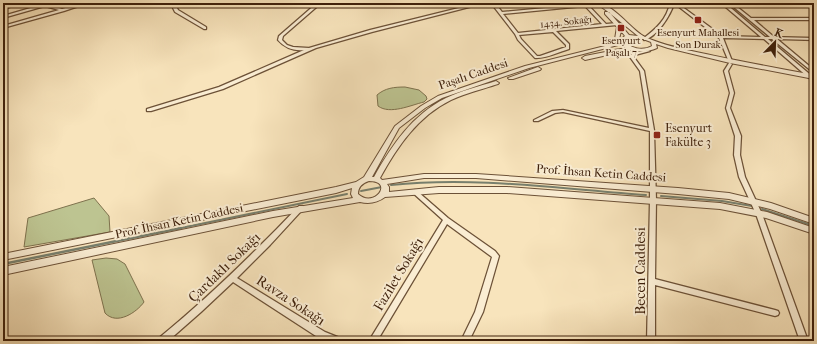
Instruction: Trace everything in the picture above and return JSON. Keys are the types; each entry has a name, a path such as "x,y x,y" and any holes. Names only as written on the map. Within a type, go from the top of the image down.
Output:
{"street":[{"path":"3,8 21,3"},
{"path":"56,8 68,3"},
{"path":"3,27 86,3"},
{"path":"180,3 175,8 176,10 205,28"},
{"path":"319,3 281,36 280,40 283,43 292,48 302,50 483,3"},
{"path":"494,3 517,34 519,39 534,56 540,57 569,47 554,31"},
{"path":"500,12 549,9 598,3 644,38 652,42 730,61"},
{"path":"598,3 628,36 644,38 655,32"},
{"path":"616,51 631,56 650,50 655,46 652,42 655,32 665,19 672,3"},
{"path":"675,3 721,37 730,61 726,71 732,93 728,108 737,132 737,155 742,177 759,214 804,341"},
{"path":"723,3 813,77"},
{"path":"732,4 767,3"},
{"path":"3,17 41,4 63,10"},
{"path":"500,12 545,4 549,9"},
{"path":"732,4 774,38 813,77"},
{"path":"586,5 605,25"},
{"path":"750,19 814,19"},
{"path":"611,46 617,39 618,25"},
{"name":"1434. Sokağı","path":"517,34 618,25"},
{"name":"Paşalı Caddesi","path":"366,180 397,127 423,107 440,97 527,67 611,46 622,41 628,36"},
{"path":"721,37 814,39"},
{"path":"622,41 624,45 632,48 650,50 667,49 813,77"},
{"path":"149,110 221,88 315,47"},
{"path":"291,58 294,55 292,48"},
{"name":"Paşalı Caddesi","path":"380,181 391,152 408,130 432,110 450,100 534,70 632,48"},
{"name":"Becen Caddesi","path":"631,56 642,71 652,130 653,200 651,341"},
{"path":"536,120 554,112 563,112 652,130"},
{"name":"Prof. İhsan Ketin Caddesi","path":"380,181 424,176 476,176 729,196 771,206 814,221"},
{"path":"366,180 380,181 385,185 386,191 379,199 361,199 354,193 354,189 358,184 366,180"},
{"name":"Prof. İhsan Ketin Caddesi","path":"3,257 336,190 358,184"},
{"name":"Prof. İhsan Ketin Caddesi","path":"383,195 439,190 507,190 653,200 720,206 759,214 814,231"},
{"path":"415,192 446,220 496,256 480,312 465,341"},
{"name":"Prof. İhsan Ketin Caddesi","path":"3,270 301,208 361,199"},
{"name":"Çardaklı Sokağı","path":"162,341 186,321 264,248 301,208"},
{"name":"Fazilet Sokağı","path":"373,341 446,220"},
{"name":"Ravza Sokağı","path":"232,278 322,335 337,341"},
{"path":"652,281 775,313"}],"green space":[{"path":"405,87 419,90 426,96 427,99 424,102 407,107 388,110 378,106 377,95 390,88"},
{"path":"94,198 109,216 110,232 24,247 28,218"},
{"path":"106,258 117,259 125,264 144,302 137,310 121,318 110,317 105,313 92,260"}],"waterway":[{"path":"391,185 454,182 518,184 646,195"},
{"path":"361,191 382,187"},
{"path":"176,229 347,194"},
{"path":"661,196 722,201 752,206"},
{"path":"762,209 814,226"},
{"path":"3,264 181,228"}],"place":[{"name":"Esenyurt Mahallesi Son Durak","path":"698,20"},
{"name":"Esenyurt Paşalı 7","path":"621,28"},
{"name":"Esenyurt Fakülte 3","path":"657,135"}]}
